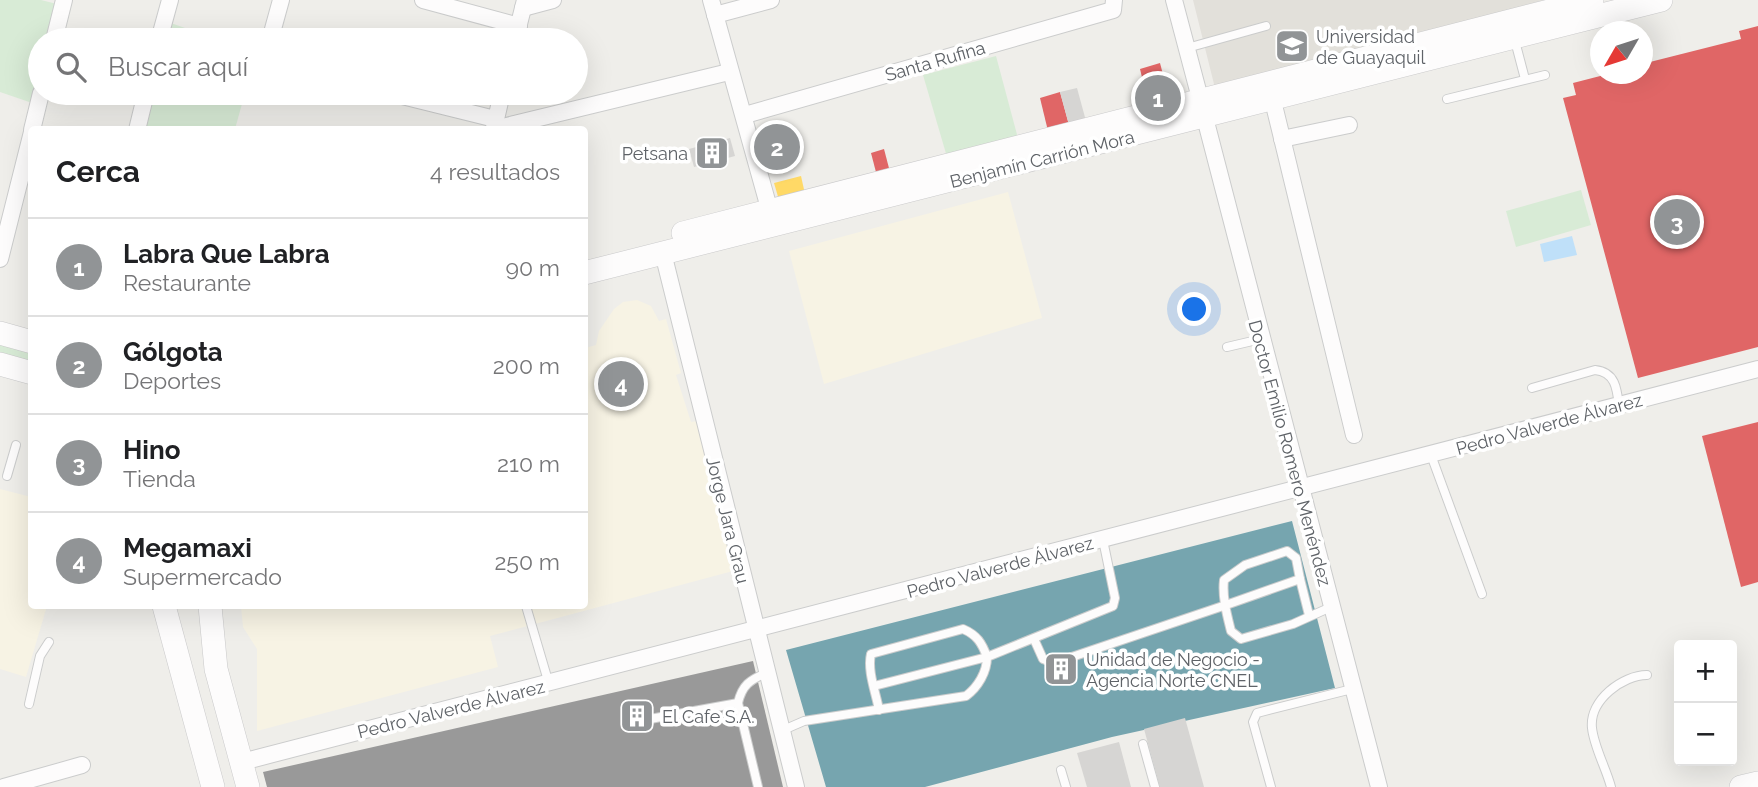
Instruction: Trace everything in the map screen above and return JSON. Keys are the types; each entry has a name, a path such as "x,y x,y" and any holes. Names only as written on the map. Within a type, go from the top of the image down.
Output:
{"main road":[{"name":"Benjamín Carrión Mora","path":"588,272 1203,110 1592,0"},
{"name":"Benjamín Carrión Mora","path":"588,256 769,208 1203,110 1273,101 1661,0"},
{"path":"0,333 28,341"},
{"path":"0,364 28,372"},
{"path":"164,609 213,787"},
{"path":"211,609 216,669 248,787"},
{"path":"1741,787 1758,783"}],"street":[{"path":"57,28 64,0"},
{"path":"162,28 170,0"},
{"path":"273,28 281,0"},
{"path":"423,0 503,28"},
{"path":"518,28 524,4 553,0"},
{"path":"769,208 713,8 771,0"},
{"name":"Santa Rufina","path":"745,115 1113,10 1114,0"},
{"name":"Doctor Emilio Romero Menéndez","path":"1174,0 1299,489 1379,787"},
{"path":"588,104 729,72"},
{"path":"1273,101 1354,435"},
{"path":"33,126 38,105"},
{"path":"138,126 143,105"},
{"path":"428,105 494,126 585,105"},
{"path":"494,126 499,105"},
{"path":"1282,139 1349,125"},
{"path":"0,258 28,147"},
{"name":"Jorge Jara Grau","path":"663,253 796,787"},
{"name":"Pedro Valverde Álvarez","path":"242,762 1758,369"},
{"path":"4,787 82,765"}],"lane":[{"path":"1187,48 1266,26"},
{"path":"1514,38 1525,79"},
{"path":"1447,99 1545,75"},
{"path":"1227,347 1261,339"},
{"path":"1532,388 1595,370 1605,371 1612,377 1619,406"},
{"path":"7,476 16,445"},
{"path":"1431,455 1482,594"},
{"path":"874,686 986,657 1113,606 1115,598 1103,540"},
{"path":"1310,615 1298,563 1292,553 1282,552 1265,557 1245,565 1224,580 1222,592 1231,631 1241,639 1271,632 1331,607"},
{"path":"1034,639 1042,659 1054,663 1300,579"},
{"path":"527,609 549,684"},
{"path":"781,731 804,721 879,710 966,696 987,667 980,641 963,629 871,654 879,710"},
{"path":"29,704 40,656 49,642"},
{"path":"758,787 738,703 741,690 750,680 766,673"},
{"path":"1611,787 1592,728 1594,716 1616,685 1634,675 1647,675"},
{"path":"1270,787 1253,722 1257,713 1352,689"},
{"path":"639,721 738,703"},
{"path":"1143,744 1155,787"},
{"path":"1061,770 1066,787"}],"shaded area":[{"name":"Universidad de Guayaquil","path":"1193,0 1544,0 1216,92"},
{"path":"1008,192 1042,318 824,384 789,251"},
{"path":"637,300 651,306 659,321 666,319 681,373 676,375 691,422 698,421 733,571 490,636 498,667 257,731 257,649 243,627 241,609 588,609 588,347 596,345 599,331 614,309 623,302"},
{"path":"0,489 28,496 28,609 46,609 26,677 0,669"}],"green space":[{"path":"0,0 41,0 61,5 55,28 28,28 28,102 0,92"},
{"path":"168,22 185,28 166,28"},
{"path":"996,56 1019,142 947,157 923,75"},
{"path":"146,105 242,105 236,126 140,126"},
{"path":"1581,190 1591,225 1516,247 1506,211"},
{"path":"0,344 28,352 28,362 0,355"}],"water":[{"path":"1572,236 1577,255 1544,262 1540,244"}],"building: Viviendas":[{"path":"801,176 805,194 779,200 774,183"}],"building: Comercios":[{"path":"1758,26 1758,347 1638,378 1563,98 1576,95 1573,83 1590,79 1590,84 1653,84 1653,61 1741,39 1739,31"},
{"path":"1160,63 1170,101 1149,106 1140,69"},
{"path":"1060,92 1069,125 1048,131 1040,98"},
{"path":"884,149 890,172 877,176 871,153"},
{"path":"1758,422 1758,582 1741,587 1702,436"}],"building: Público":[{"path":"787,134 792,154 767,161 761,140"},
{"name":"Unidad de Negocio - Agencia Norte CNEL","path":"1292,521 1335,688 1112,737 925,787 826,787 786,650"}],"building: Industria":[{"name":"El Cafe S.A.","path":"753,661 783,787 267,787 263,772"}],"building: Otros":[{"path":"1077,88 1086,121 1069,125 1060,92"},
{"name":"Petsana","path":"730,138 735,156 694,167 689,149"},
{"path":"1185,718 1204,787 1160,787 1144,729"},
{"path":"1119,742 1131,787 1087,787 1077,753"}],"place":[{"name":"Universidad de Guayaquil","path":"1292,46"},
{"name":"Labra Que Labra","path":"1158,98"},
{"name":"Gólgota","path":"777,147"},
{"name":"Petsana","path":"712,153"},
{"name":"Hino","path":"1677,222"},
{"name":"Megamaxi","path":"621,384"},
{"name":"Unidad de Negocio - Agencia Norte CNEL","path":"1061,669"},
{"name":"El Cafe S.A.","path":"637,716"}]}
